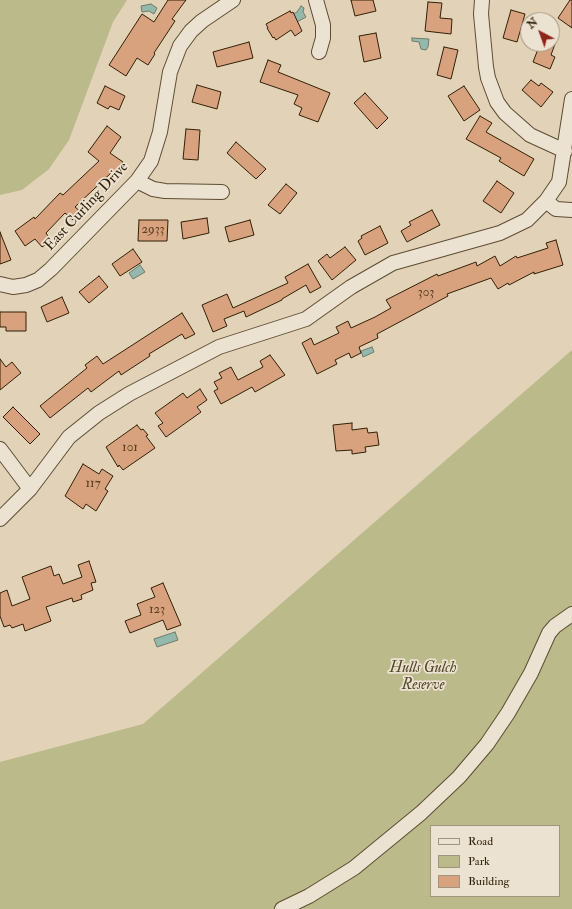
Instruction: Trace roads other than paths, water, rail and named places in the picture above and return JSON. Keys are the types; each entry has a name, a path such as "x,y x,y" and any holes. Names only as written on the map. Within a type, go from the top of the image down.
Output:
{"street":[{"name":"East Curling Drive","path":"0,284 13,287 26,285 38,280 51,269 137,181 151,161 160,132 170,72 180,46 191,31 202,21 233,0"},
{"path":"316,0 323,25 323,38 318,52"},
{"path":"482,0 481,14 486,67 488,78 497,102 505,113 530,135 565,151"},
{"path":"0,519 30,489 69,437 99,413 130,394 219,348 306,319 350,287 393,263 500,233 527,220 546,201 559,182 572,99"},
{"path":"137,181 153,189 165,191 222,192"},
{"path":"546,201 556,208 572,210"},
{"path":"0,449 30,489"},
{"path":"282,909 309,896 354,868 421,813 459,777 487,744 508,713 531,673 549,633 555,626 572,614"}],"water":[{"path":"151,4 157,8 154,14 149,11 142,12 141,6"},
{"path":"301,6 304,8 303,12 306,17 295,23 290,16 297,12"},
{"path":"412,38 429,39 426,50 421,49 419,42 412,41"},
{"path":"140,265 145,272 133,279 129,273"},
{"path":"372,347 374,352 363,357 361,351"},
{"path":"175,632 178,640 157,647 154,639"}],"park label":[{"name":"Hulls Gulch Reserve","path":"423,678"}]}
